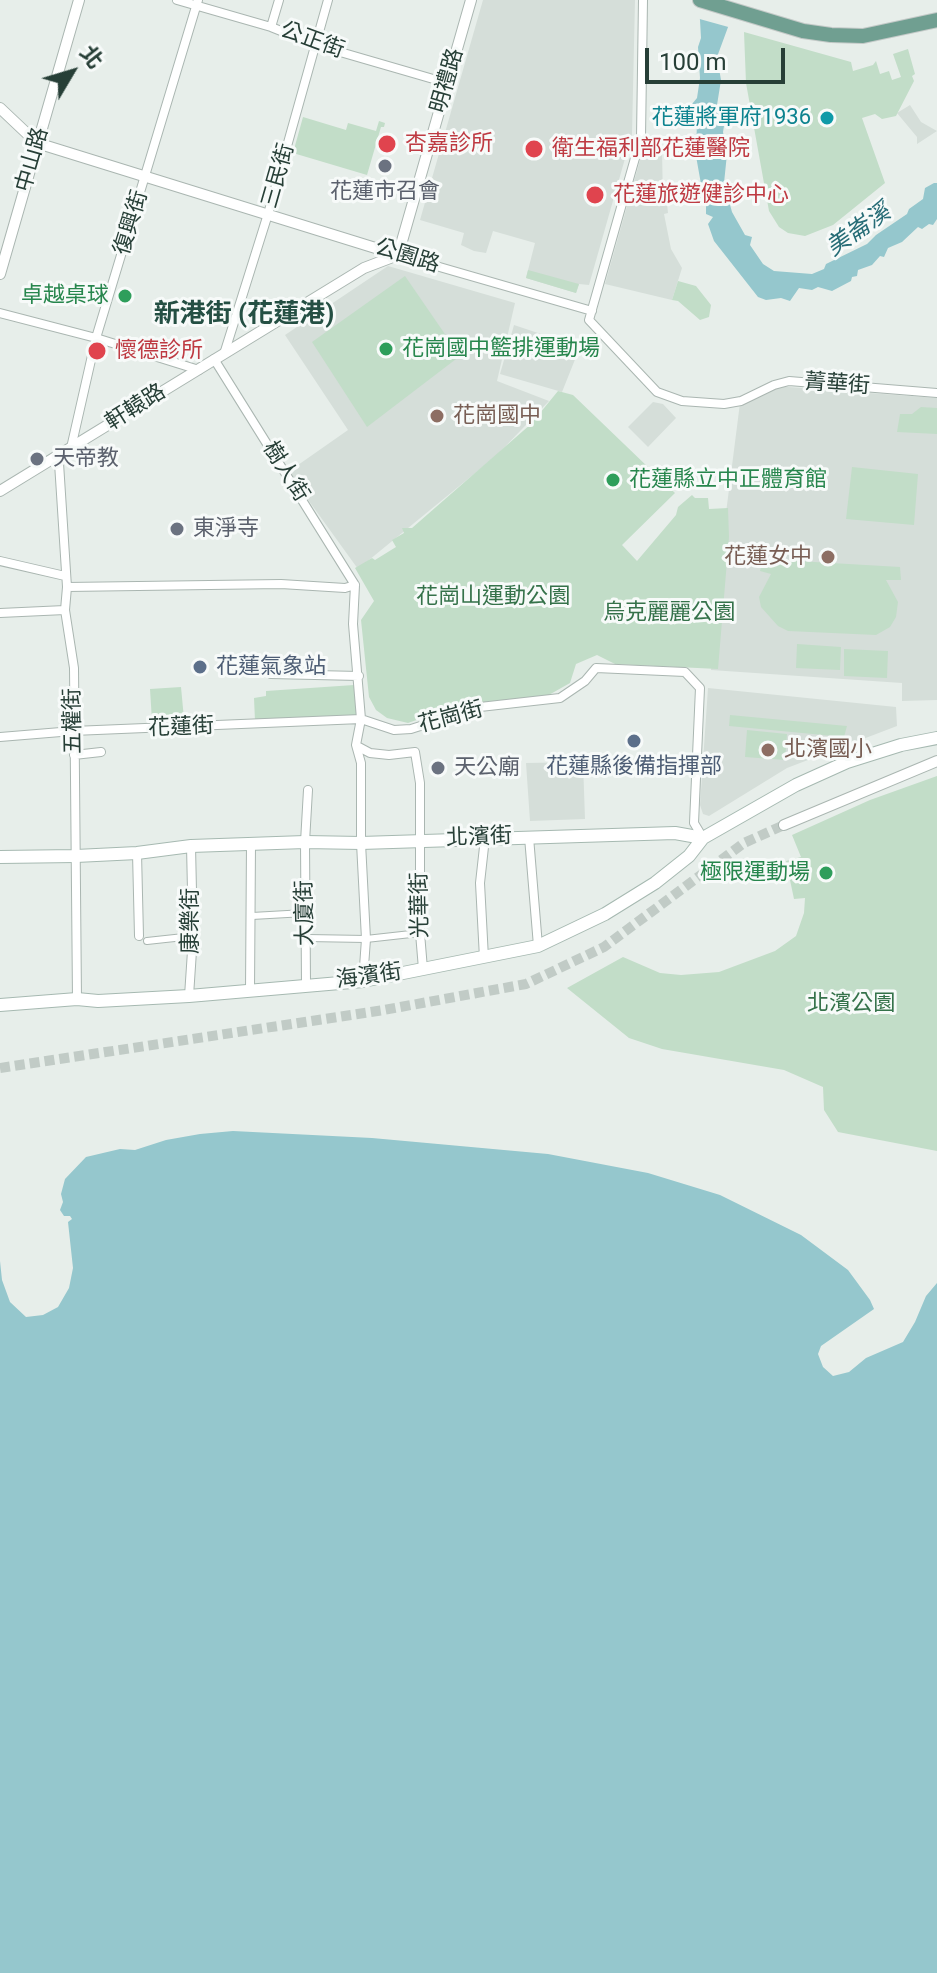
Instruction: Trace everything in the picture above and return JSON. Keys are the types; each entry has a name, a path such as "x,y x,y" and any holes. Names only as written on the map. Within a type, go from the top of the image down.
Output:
{"main road":[{"path":"700,0 803,31 831,35 863,36 937,20"},
{"path":"703,838 796,785 847,762 901,745 937,738"},
{"name":"北濱街","path":"0,857 137,853 191,846 305,842 675,833 703,838"},
{"name":"海濱街","path":"0,1005 189,996 363,981 538,946 605,914 655,883 689,856 703,838"}],"street":[{"name":"中山路","path":"0,274 79,0"},
{"name":"公正街","path":"177,0 197,2 316,45 447,83"},
{"path":"271,27 279,0"},
{"name":"三民街","path":"225,351 268,214 328,0"},
{"name":"明禮路","path":"398,255 471,0"},
{"path":"592,311 641,137 643,0"},
{"name":"復興街","path":"71,448 96,338 197,2"},
{"path":"0,108 37,143"},
{"name":"公園路","path":"37,143 398,255 592,311"},
{"name":"軒轅路","path":"0,491 364,268 398,255"},
{"name":"菁華街","path":"592,311 589,320 657,392 682,401 741,401 789,381 937,393"},
{"path":"0,313 96,338 199,370"},
{"name":"樹人街","path":"214,359 355,585"},
{"name":"五權街","path":"71,448 59,463 67,587 65,610 74,668 77,999"},
{"path":"0,561 65,576"},
{"path":"67,587 281,584 345,588 355,585 353,624 361,719 356,745 361,763 366,939 363,981"},
{"path":"0,613 65,610"},
{"name":"花崗街","path":"361,719 394,730 411,729 480,707 560,698 585,681 596,668 685,672 700,688 694,823 703,838"},
{"path":"271,674 359,676"},
{"name":"花蓮街","path":"0,737 361,719"},
{"name":"光華街","path":"356,745 370,753 415,752 420,773 420,933 423,969"},
{"path":"74,755 101,752"},
{"path":"784,825 937,761"},
{"name":"大廈街","path":"306,984 305,842 308,790"},
{"path":"529,837 538,946"},
{"path":"484,958 480,883 485,838"},
{"path":"250,990 251,844"},
{"name":"康樂街","path":"189,996 193,936 191,846"},
{"path":"137,853 143,938 193,936"},
{"path":"252,916 305,913"},
{"path":"307,938 366,939 420,933"}],"shaded area":[{"name":"衛生福利部花蓮醫院","path":"483,0 635,0 632,134 589,285 579,284 576,293 526,278 535,243 493,231 486,253 474,251 461,245 464,233 420,220"},
{"path":"910,105 921,122 937,131 917,144 917,137 897,113"},
{"path":"644,146 662,150 663,202 667,204 668,213 664,214 671,249 682,268 672,300 605,284"},
{"name":"花崗國中","path":"388,266 515,303 497,381 549,401 496,456 358,569 288,472 348,430 285,335"},
{"path":"514,325 580,347 562,392 500,374"},
{"name":"花蓮女中","path":"775,386 937,398 937,700 902,701 902,683 711,670 714,607 740,403"},
{"path":"653,402 663,404 676,418 648,447 628,427"},
{"name":"北濱國小","path":"708,688 896,707 897,726 787,768 709,816 703,814 700,805"},
{"path":"583,762 585,819 530,821 526,763"}],"green space":[{"path":"744,32 851,62 853,71 873,65 876,61 880,74 889,71 892,80 901,77 893,54 908,49 914,81 896,116 882,119 875,114 862,118 885,183 833,225 805,236 788,233 779,227 769,211 746,83"},
{"path":"303,117 346,130 348,123 376,131 379,121 385,123 381,127 367,175 293,153"},
{"path":"528,270 579,284 576,293 526,278"},
{"name":"花崗國中籃排運動場","path":"405,276 460,356 367,427 312,342"},
{"path":"678,281 696,286 711,305 709,317 700,320 678,301 672,300"},
{"name":"花崗山運動公園","path":"558,391 573,395 675,493 622,545 637,561 676,515 678,507 692,495 708,498 709,509 728,508 729,537 718,669 615,664 597,655 576,664 570,683 547,696 451,708 408,723 387,718 376,710 369,697 361,620 374,601 355,568 396,547 392,540 404,533 402,528 412,528 531,424"},
{"path":"921,407 937,408 937,434 897,432 900,414 912,414"},
{"path":"852,467 918,474 914,525 846,519"},
{"path":"763,559 900,567 901,580 886,580 898,602 896,617 890,627 876,635 788,631 778,626 761,607 759,597 771,574 760,571"},
{"path":"797,644 841,647 840,670 796,668"},
{"path":"844,649 888,651 887,678 844,676"},
{"path":"354,685 357,715 255,721 254,698 266,696 266,691"},
{"path":"181,687 184,719 152,721 150,689"},
{"path":"730,715 847,726 844,737 729,726"},
{"path":"747,730 787,734 785,760 745,757"},
{"name":"北濱公園","path":"937,776 937,1151 838,1132 824,1110 823,1087 784,1070 662,1049 629,1038 567,988 623,957 660,973 681,975 719,972 775,951 796,936 804,913 805,898 794,899 786,861 801,857 792,835 870,800"}],"water":[{"path":"696,0 738,0 717,57 721,80 717,105 726,114 723,132 727,154 724,183 732,212 745,235 752,237 750,245 763,264 774,271 812,274 824,269 826,264 867,244 907,214 923,199 925,188 937,183 937,219 933,225 922,229 918,227 902,242 888,248 884,257 880,256 872,265 858,270 851,281 832,291 818,287 812,290 799,288 790,301 758,297 714,241 708,224 713,217 706,214 706,205 711,196 701,184 696,156 697,121 692,104 697,98 700,78 698,47 701,38"},
{"path":"233,1131 372,1138 548,1154 648,1173 720,1195 801,1235 848,1270 870,1300 874,1309 821,1346 818,1354 823,1367 833,1376 849,1372 866,1358 903,1342 926,1296 937,1283 937,1973 0,1973 0,1261 2,1280 10,1302 26,1317 43,1315 58,1307 69,1288 73,1268 68,1222 72,1219 60,1210 63,1202 61,1194 65,1179 86,1157 120,1149 135,1150 166,1140"}],"pier":[{"path":"692,0 742,0 732,28 696,18"}],"tunnel":[{"path":"0,1068 384,1010 526,984 604,947 744,843 784,825"}],"place":[{"name":"花蓮將軍府1936","path":"827,118"},
{"name":"杏嘉診所","path":"387,144"},
{"name":"衛生福利部花蓮醫院","path":"534,149"},
{"name":"花蓮市召會","path":"385,166"},
{"name":"花蓮旅遊健診中心","path":"595,195"},
{"name":"卓越桌球","path":"125,296"},
{"name":"花崗國中籃排運動場","path":"386,349"},
{"name":"懷德診所","path":"97,351"},
{"name":"花崗國中","path":"437,416"},
{"name":"天帝教","path":"37,459"},
{"name":"花蓮縣立中正體育館","path":"613,480"},
{"name":"東淨寺","path":"177,529"},
{"name":"花蓮女中","path":"828,557"},
{"name":"花蓮氣象站","path":"200,667"},
{"name":"花蓮縣後備指揮部","path":"634,741"},
{"name":"北濱國小","path":"768,750"},
{"name":"天公廟","path":"438,768"},
{"name":"極限運動場","path":"826,873"}],"district":[{"name":"新港街 (花蓮港)","path":"244,315"}],"water label":[{"name":"美崙溪","path":"859,231"}],"park label":[{"name":"烏克麗麗公園","path":"669,613"}]}
